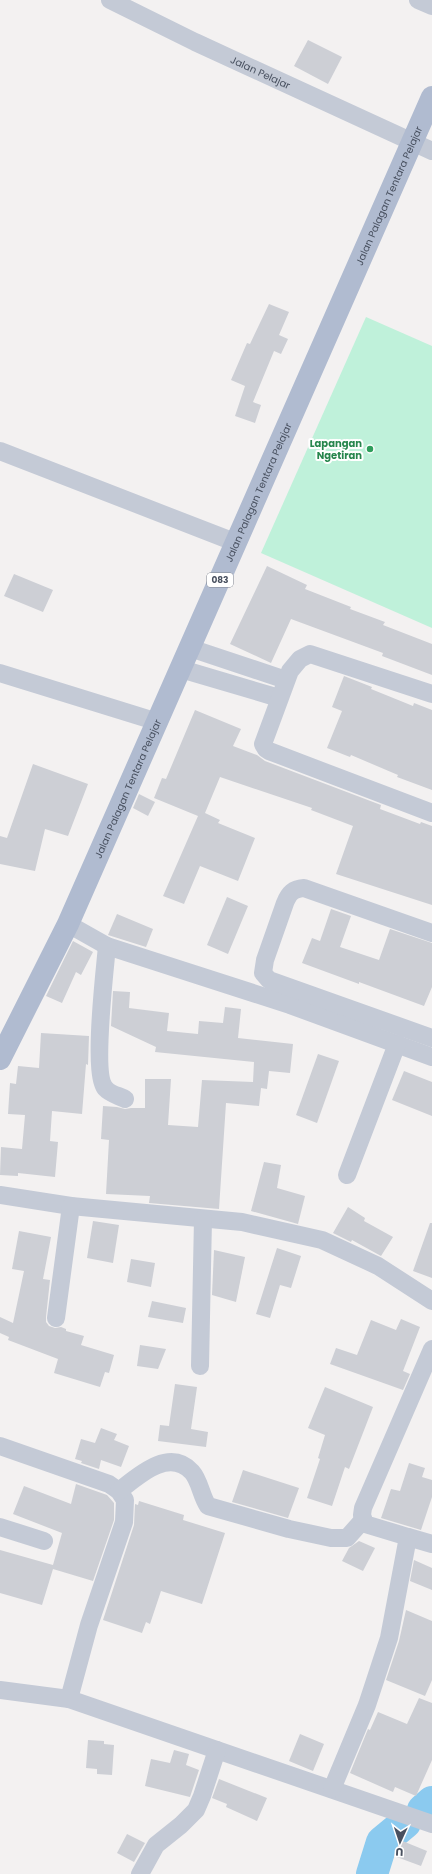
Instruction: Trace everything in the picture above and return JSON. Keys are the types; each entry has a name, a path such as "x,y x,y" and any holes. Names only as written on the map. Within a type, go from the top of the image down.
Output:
{"main road":[{"name":"Jalan Palagan Tentara Pelajar","path":"0,1059 68,924 432,97"}],"street":[{"name":"Jalan Pelajar","path":"110,0 195,42 432,151"},
{"path":"418,0 432,6"},
{"path":"0,450 237,543"},
{"path":"190,648 286,680"},
{"path":"432,694 310,654 300,659 290,671 263,744 266,749 432,813"},
{"path":"181,669 279,698"},
{"path":"0,673 158,722"},
{"path":"432,933 304,888 294,889 288,895 265,960 263,973 270,980 367,1024 397,1044 432,1057"},
{"path":"68,924 107,946 290,1005 432,1038"},
{"path":"107,946 100,1032 101,1081 106,1090 125,1099"},
{"path":"347,1175 397,1044"},
{"path":"0,1195 71,1206 242,1222 322,1240 378,1266 432,1301"},
{"path":"56,1318 71,1206"},
{"path":"200,1366 203,1219"},
{"path":"432,1349 362,1508 363,1520 365,1524 432,1544"},
{"path":"0,1446 109,1484 119,1491 125,1500 124,1522 88,1625 69,1699"},
{"path":"119,1491 148,1469 167,1462 183,1464 192,1473 208,1506 331,1538 347,1538 363,1520"},
{"path":"0,1526 44,1541"},
{"path":"332,1789 367,1705 389,1638 408,1537"},
{"path":"0,1690 69,1699 432,1824"},
{"path":"140,1874 156,1846 196,1810 202,1796 216,1750"}],"green space":[{"name":"Lapangan Ngetiran","path":"366,317 432,346 432,628 261,553"}],"building":[{"path":"308,40 342,57 328,84 294,66"},
{"path":"269,304 289,312 279,335 288,339 281,354 274,351 253,402 261,405 255,423 235,416 245,386 231,380 247,343 250,344"},
{"path":"267,566 307,585 305,589 351,607 350,609 385,622 383,625 432,644 432,675 382,656 383,653 291,619 271,663 230,644"},
{"path":"14,574 53,590 43,612 4,596"},
{"path":"344,676 413,706 414,703 432,710 432,790 397,777 398,775 351,755 350,757 327,748 342,711 332,707"},
{"path":"195,710 241,729 233,746 257,755 265,761 381,805 380,809 420,824 421,822 432,826 432,905 336,874 353,826 311,810 312,808 220,777 205,813 220,820 218,823 255,838 238,881 200,866 184,904 163,896 198,816 154,798 162,778 166,779"},
{"path":"33,764 88,784 68,836 45,829 35,871 0,864 0,836 7,838"},
{"path":"139,794 155,802 148,816 133,808"},
{"path":"227,897 248,906 228,954 207,945"},
{"path":"331,909 351,916 340,947 379,960 390,929 432,943 432,987 424,1006 302,963 312,938 320,941"},
{"path":"117,914 153,929 146,947 108,935"},
{"path":"73,941 93,952 81,975 76,972 62,1003 46,996"},
{"path":"113,991 130,992 129,1008 169,1013 167,1031 198,1034 199,1021 223,1023 225,1007 241,1009 238,1038 293,1044 290,1073 269,1071 267,1089 261,1088 259,1106 226,1103 219,1209 149,1203 150,1196 106,1194 109,1140 101,1139 103,1106 125,1109 145,1108 145,1079 171,1079 168,1125 198,1127 202,1080 253,1082 254,1062 155,1052 156,1047 111,1026"},
{"path":"41,1033 89,1036 88,1065 86,1064 82,1114 52,1111 50,1141 58,1142 55,1177 18,1173 18,1176 0,1175 1,1147 22,1149 25,1115 8,1114 10,1083 16,1084 18,1066 39,1068"},
{"path":"318,1054 339,1061 317,1123 296,1115"},
{"path":"404,1071 432,1082 432,1116 392,1100"},
{"path":"264,1162 281,1165 277,1188 305,1196 298,1224 251,1211"},
{"path":"348,1207 365,1218 364,1221 393,1237 381,1256 352,1240 351,1242 333,1233"},
{"path":"93,1221 119,1225 113,1263 87,1258"},
{"path":"430,1223 432,1223 432,1278 413,1271"},
{"path":"19,1231 51,1237 43,1279 50,1280 46,1317 46,1322 49,1326 55,1328 61,1327 66,1329 66,1331 84,1336 81,1345 114,1355 109,1373 105,1372 100,1387 54,1373 58,1359 8,1340 9,1337 0,1333 0,1317 13,1323 24,1271 12,1269"},
{"path":"277,1248 301,1256 291,1288 280,1285 270,1318 256,1314"},
{"path":"214,1250 245,1257 236,1302 212,1295"},
{"path":"131,1259 155,1263 151,1287 127,1282"},
{"path":"152,1301 186,1308 183,1323 148,1317"},
{"path":"401,1319 420,1327 403,1371 410,1374 403,1390 330,1364 336,1348 357,1355 371,1320 396,1330"},
{"path":"140,1345 166,1349 158,1369 137,1366"},
{"path":"175,1384 197,1387 191,1429 208,1432 206,1447 158,1441 160,1425 169,1426"},
{"path":"325,1387 373,1407 349,1469 345,1467 332,1506 307,1498 320,1459 318,1458 325,1435 308,1428"},
{"path":"101,1428 117,1434 114,1440 129,1446 121,1467 101,1460 99,1469 81,1463 82,1461 75,1459 81,1439 95,1443"},
{"path":"409,1463 425,1468 422,1477 432,1480 432,1497 421,1530 381,1518 391,1489 400,1491"},
{"path":"243,1470 299,1488 288,1518 232,1502"},
{"path":"76,1484 107,1495 114,1503 114,1520 93,1581 53,1569 42,1605 0,1593 0,1550 53,1565 62,1533 13,1514 24,1486 71,1504"},
{"path":"139,1501 184,1515 183,1520 225,1533 202,1604 161,1591 150,1624 146,1622 142,1633 103,1620 134,1525 135,1504 138,1505"},
{"path":"359,1541 375,1548 363,1571 342,1561 349,1548"},
{"path":"414,1560 432,1568 432,1590 410,1581"},
{"path":"406,1610 432,1621 432,1680 425,1696 386,1680 399,1641"},
{"path":"419,1698 432,1703 432,1760 416,1796 395,1787 393,1792 350,1773 368,1729 370,1730 378,1712 407,1724"},
{"path":"300,1734 324,1744 313,1771 289,1761"},
{"path":"88,1740 104,1741 104,1744 114,1745 112,1775 97,1774 97,1769 86,1768"},
{"path":"174,1750 189,1754 186,1765 199,1770 190,1797 145,1786 151,1759 170,1763"},
{"path":"219,1779 267,1798 257,1821 226,1807 227,1804 212,1798"},
{"path":"127,1834 145,1843 134,1862 117,1853"},
{"path":"400,1840 427,1851 421,1866 394,1856"}],"waterway":[{"path":"423,1810 432,1802"},
{"path":"372,1874 382,1842 405,1823"}],"place":[{"name":"Lapangan Ngetiran","path":"370,449"}]}
